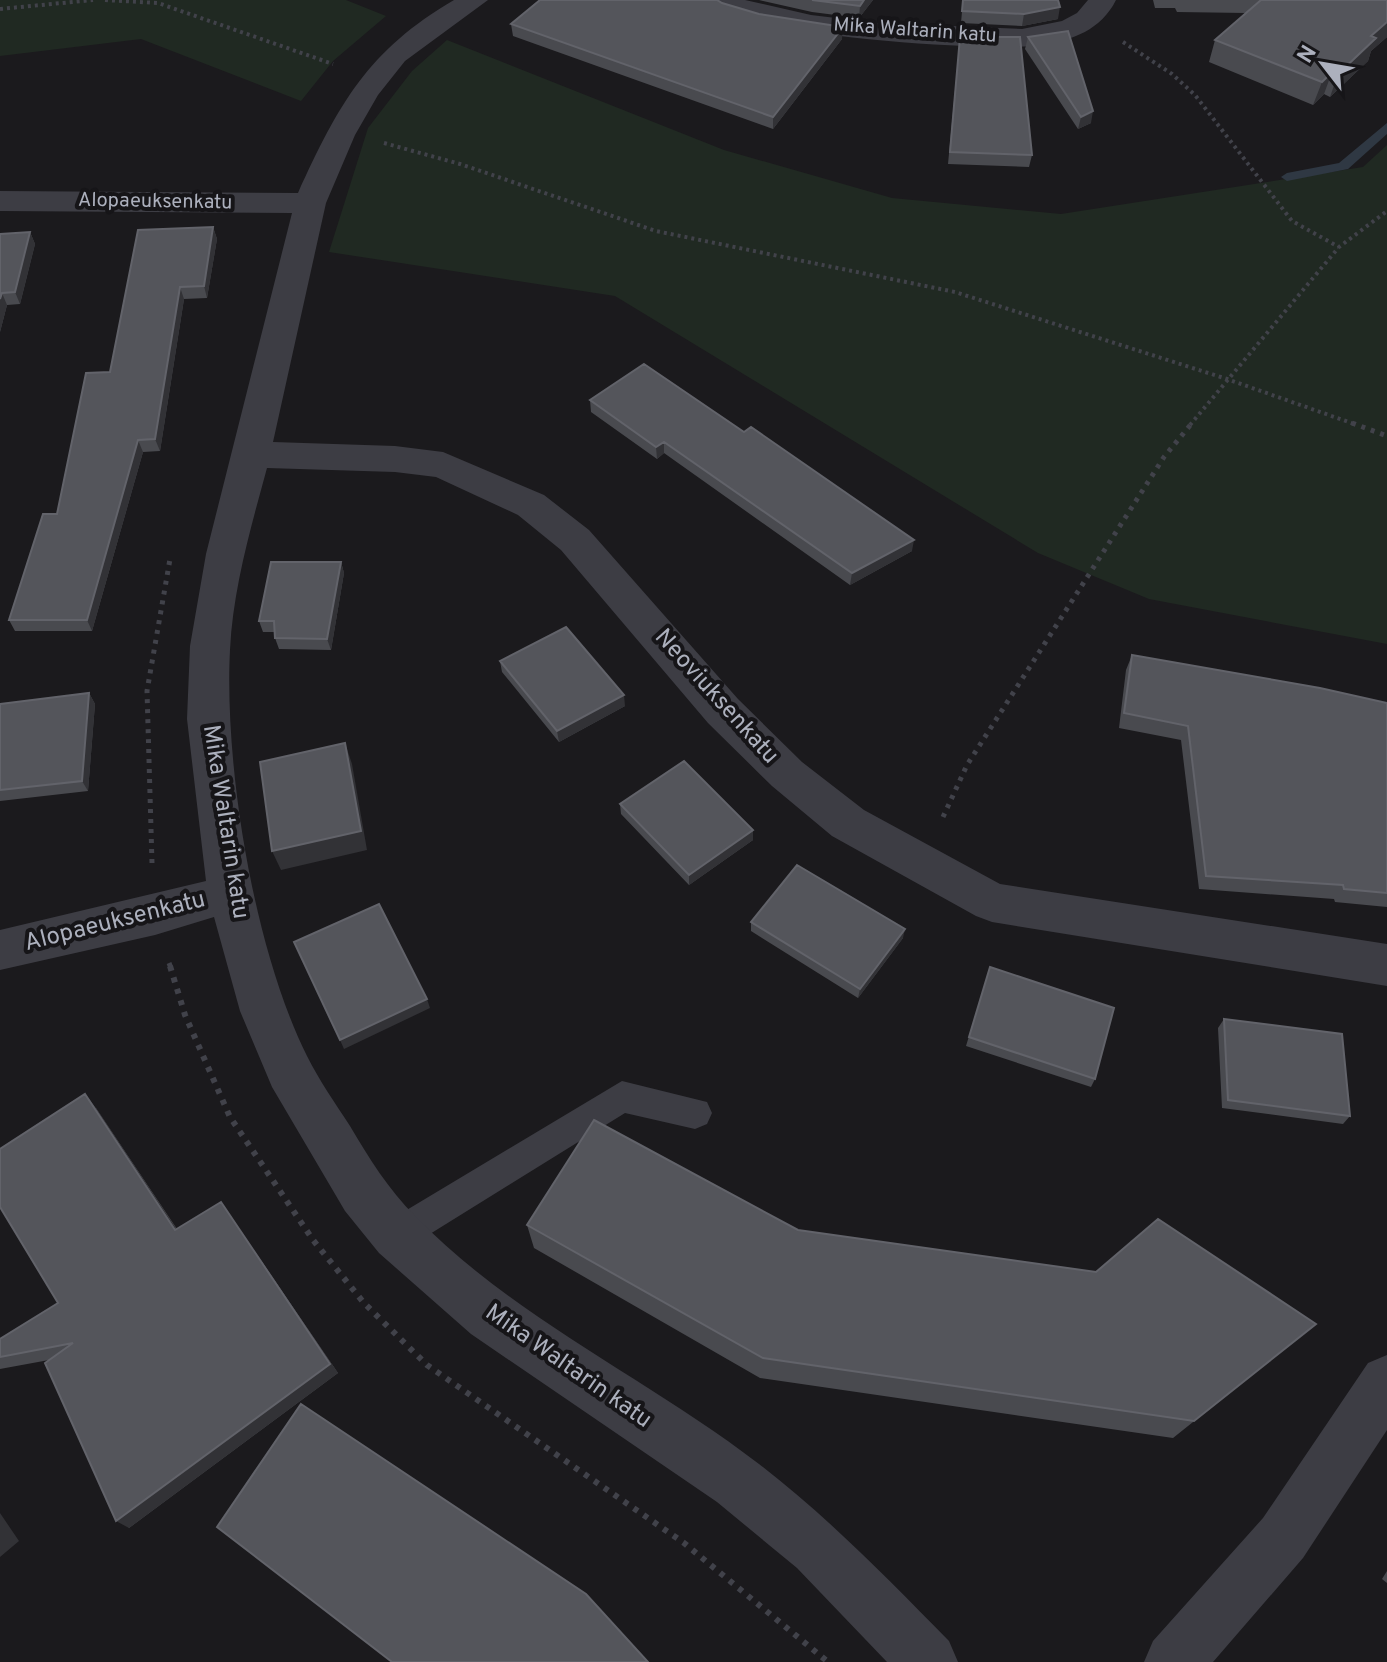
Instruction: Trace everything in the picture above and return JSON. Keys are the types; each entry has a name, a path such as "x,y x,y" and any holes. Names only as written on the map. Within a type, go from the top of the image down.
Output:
{"street":[{"name":"Mika Waltarin katu","path":"474,0 440,20 395,55 365,92 340,135 310,203 252,454 225,554 210,646 208,719 230,893 264,1011 289,1071 363,1194 397,1235 490,1315 737,1482 817,1548 928,1662"},
{"name":"Mika Waltarin katu","path":"717,0 794,21 939,35 1023,38 1046,36 1094,11"},
{"name":"Alopaeuksenkatu","path":"0,201 310,203"},
{"name":"Neoviuksenkatu","path":"252,454 395,459 443,465 480,479 531,505 575,540 723,711 787,774 848,823 921,866 992,902 1387,965"},
{"name":"Alopaeuksenkatu","path":"0,950 155,915 230,893"},
{"path":"1174,1662 1283,1538 1387,1382"}],"lane":[{"path":"397,1235 622,1097 695,1113"}],"path":[{"path":"0,9 93,0"},
{"path":"105,0 158,3 340,66"},
{"path":"1094,11 1195,95 1292,221 1339,247"},
{"path":"340,135 410,149 656,231 955,292 1227,379 1387,436"},
{"path":"921,866 967,765 1164,457 1339,247 1387,211"},
{"path":"172,553 164,582 147,691 147,783 155,915 185,1015 230,1117 313,1240 364,1303 427,1365 684,1543 828,1662"}],"shaded area":[{"path":"0,0 346,0 386,16 333,61 301,101 141,39 0,56"},
{"path":"447,40 724,150 892,198 1061,214 1363,167 1387,145 1387,644 1149,599 1038,553 615,296 329,252 368,128 412,71"}],"building":[{"path":"540,0 717,0 759,14 843,27 773,117 511,24"},
{"path":"812,0 864,0 860,6"},
{"path":"963,0 1058,0 1060,7 1024,14 962,11"},
{"path":"1261,0 1387,0 1387,22 1371,36 1376,38 1338,74 1332,72 1322,82 1215,40"},
{"path":"1068,31 1093,111 1081,117 1028,37"},
{"path":"960,37 1020,37 1032,155 950,152"},
{"path":"213,227 204,286 180,287 155,439 138,440 87,620 9,620 43,514 57,514 86,373 110,372 138,230"},
{"path":"30,232 15,292 2,293 0,299 0,234"},
{"path":"644,364 744,432 751,427 914,540 852,573 664,442 656,447 590,400"},
{"path":"271,562 341,562 327,639 275,638 274,621 259,621"},
{"path":"566,627 624,695 557,731 500,661"},
{"path":"1132,655 1387,703 1387,893 1344,889 1343,885 1206,876 1188,726 1124,713"},
{"path":"89,693 82,781 0,790 0,704"},
{"path":"345,743 361,831 272,851 260,762"},
{"path":"684,761 753,830 689,875 620,804"},
{"path":"797,865 905,929 860,989 751,922"},
{"path":"379,904 427,999 340,1040 294,942"},
{"path":"990,967 1114,1008 1095,1079 969,1037"},
{"path":"1224,1019 1342,1034 1350,1116 1228,1100"},
{"path":"85,1094 175,1230 221,1202 330,1364 116,1521 45,1363 73,1343 0,1357 0,1339 58,1303 0,1207 0,1149"},
{"path":"594,1120 798,1230 1096,1272 1158,1219 1316,1324 1194,1421 763,1358 527,1225"},
{"path":"301,1404 586,1594 648,1662 392,1662 217,1527"}],"waterway":[{"path":"1287,177 1343,166 1387,127"}]}
